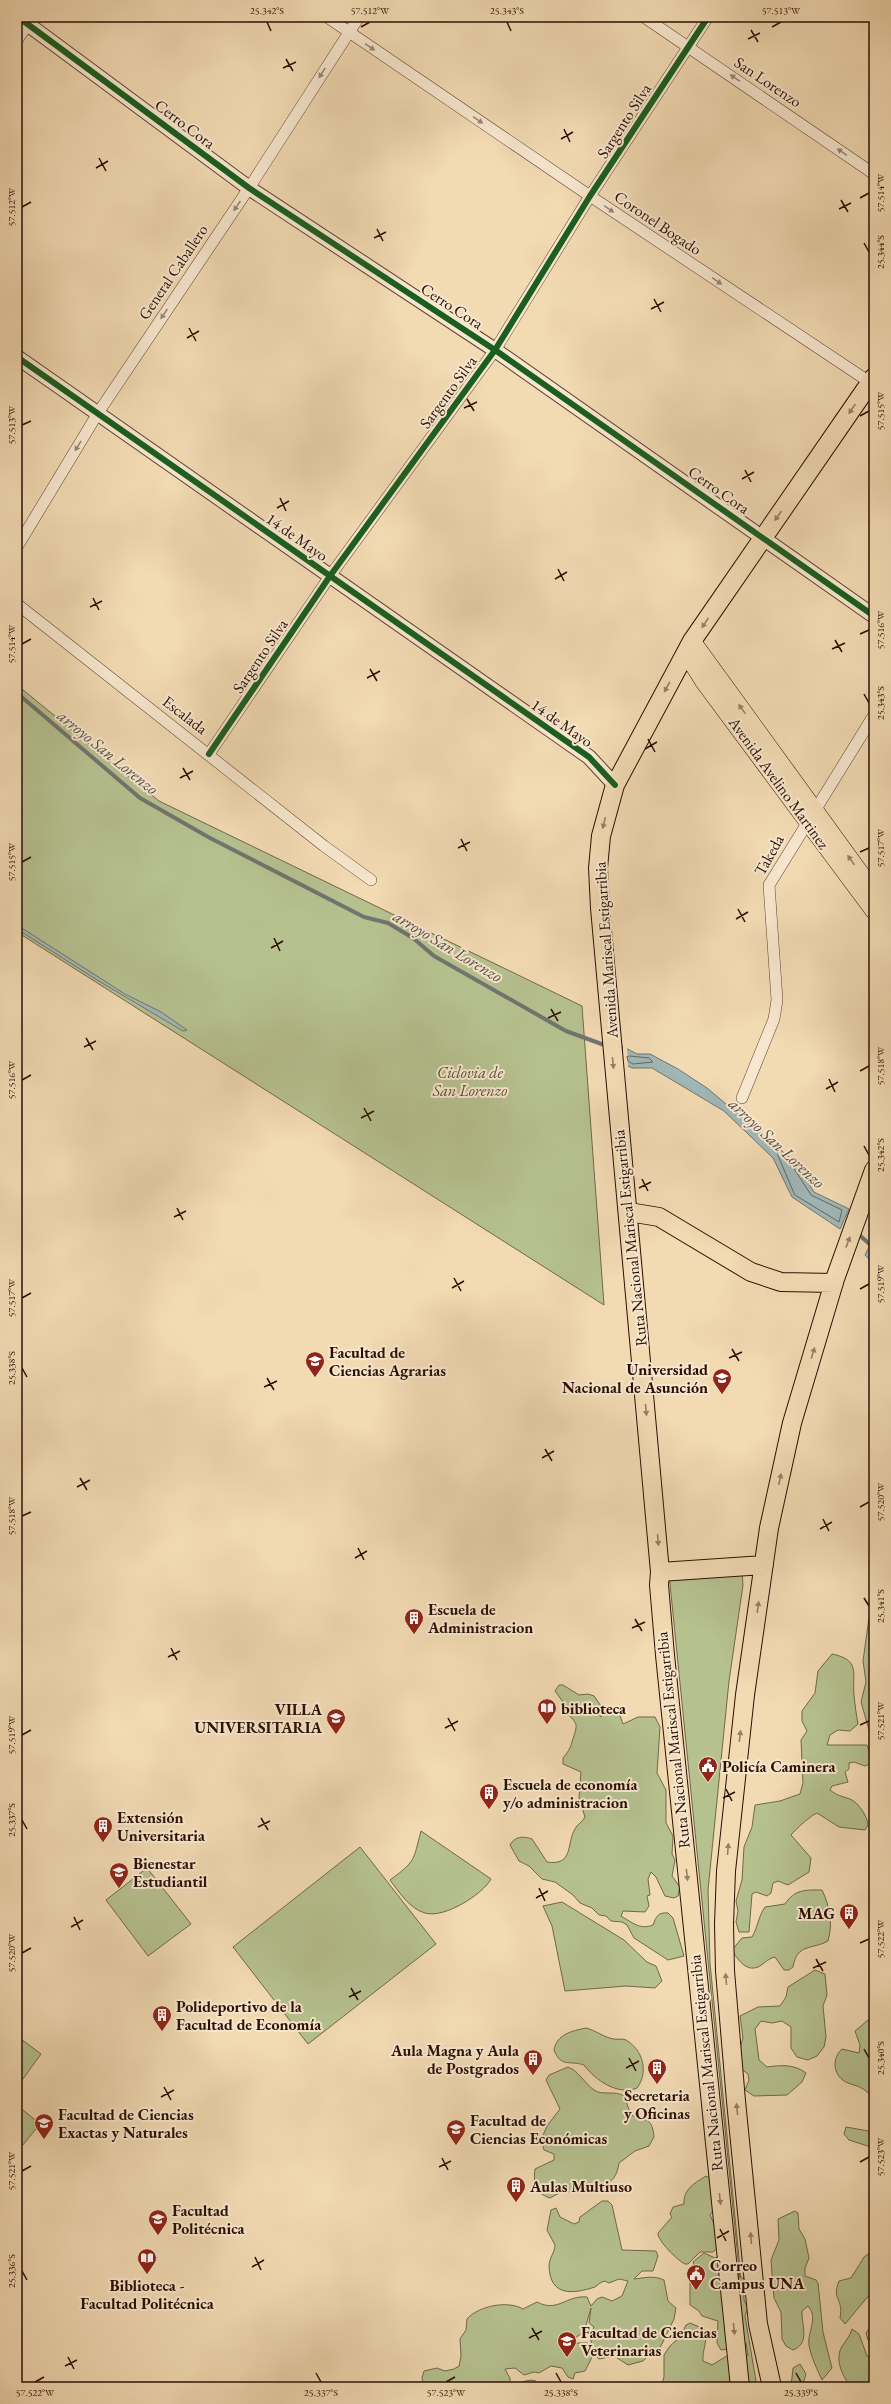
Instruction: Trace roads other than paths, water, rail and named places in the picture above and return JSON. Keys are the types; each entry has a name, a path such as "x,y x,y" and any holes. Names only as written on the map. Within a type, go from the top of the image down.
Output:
{"highway":[{"path":"689,647 873,382"},
{"name":"Avenida Mariscal Estigarribia","path":"616,1093 598,868 601,836 615,785 689,647"},
{"name":"Ruta Nacional Mariscal Estigarribia","path":"616,1093 629,1212 660,1572 658,1586 666,1671 740,2387"},
{"name":"Ruta Nacional Mariscal Estigarribia","path":"772,2387 758,2324 726,1978 724,1924 730,1816 745,1695 769,1528 792,1423 835,1281 874,1170"},
{"path":"629,1212 658,1217 751,1272 781,1282 835,1281"},
{"path":"660,1572 764,1565"}],"main road":[{"name":"Avenida Avelino Martinez","path":"689,647 811,815 874,911"},
{"name":"Avenida Avelino Martinez","path":"811,815 874,892"}],"street":[{"name":"Coronel Bogado","path":"327,17 590,196 873,382"},
{"name":"General Caballero","path":"17,547 98,412 249,188 359,17"},
{"name":"San Lorenzo","path":"644,17 874,174"},
{"name":"Sargento Silva","path":"209,754 330,576 495,350 590,196 708,17"},
{"path":"17,40 27,19"},
{"name":"Cerro Cora","path":"27,19 249,188 495,350 764,537 874,616"},
{"name":"14 de Mayo","path":"17,357 98,412 589,757 615,785"},
{"name":"Escalada","path":"17,604 324,846 371,880"},
{"name":"Takeda","path":"742,1098 774,1019 777,1000 769,885 874,715"}],"water":[{"path":"17,925 125,994 161,1012 187,1030 183,1031 97,980 17,929"},
{"path":"622,1046 637,1054 650,1054 678,1069 707,1088 795,1162 814,1192 849,1209 840,1229 792,1197 773,1158 724,1111 652,1068 632,1068 624,1064"},
{"path":"872,1241 874,1264 865,1255"}],"waterway":[{"name":"arroyo San Lorenzo","path":"17,693 140,798 210,838 364,917 388,923 413,938 434,956 566,1031 607,1046"},
{"name":"arroyo San Lorenzo","path":"856,1232 874,1248"}],"place":[{"name":"Facultad de Ciencias Agrarias","path":"315,1378"},
{"name":"Universidad Nacional de Asunción","path":"722,1395"},
{"name":"Escuela de Administracion","path":"414,1635"},
{"name":"biblioteca","path":"547,1725"},
{"name":"VILLA UNIVERSITARIA","path":"336,1735"},
{"name":"Policía Caminera","path":"708,1783"},
{"name":"Escuela de economía y/o administracion","path":"489,1810"},
{"name":"Extensión Universitaria","path":"103,1843"},
{"name":"Bienestar Estudiantil","path":"119,1889"},
{"name":"MAG","path":"849,1930"},
{"name":"Polideportivo de la Facultad de Economía","path":"162,2032"},
{"name":"Aula Magna y Aula de Postgrados","path":"533,2076"},
{"name":"Secretaria y Oficinas","path":"657,2085"},
{"name":"Facultad de Ciencias Exactas y Naturales","path":"44,2140"},
{"name":"Facultad de Ciencias Económicas","path":"456,2146"},
{"name":"Aulas Multiuso","path":"516,2203"},
{"name":"Facultad Politécnica","path":"158,2236"},
{"name":"Biblioteca - Facultad Politécnica","path":"147,2275"},
{"name":"Correo Campus UNA","path":"696,2291"},
{"name":"Facultad de Ciencias Veterinarias","path":"567,2358"}],"park label":[{"name":"Ciclovia de San Lorenzo","path":"470,1081"}]}
